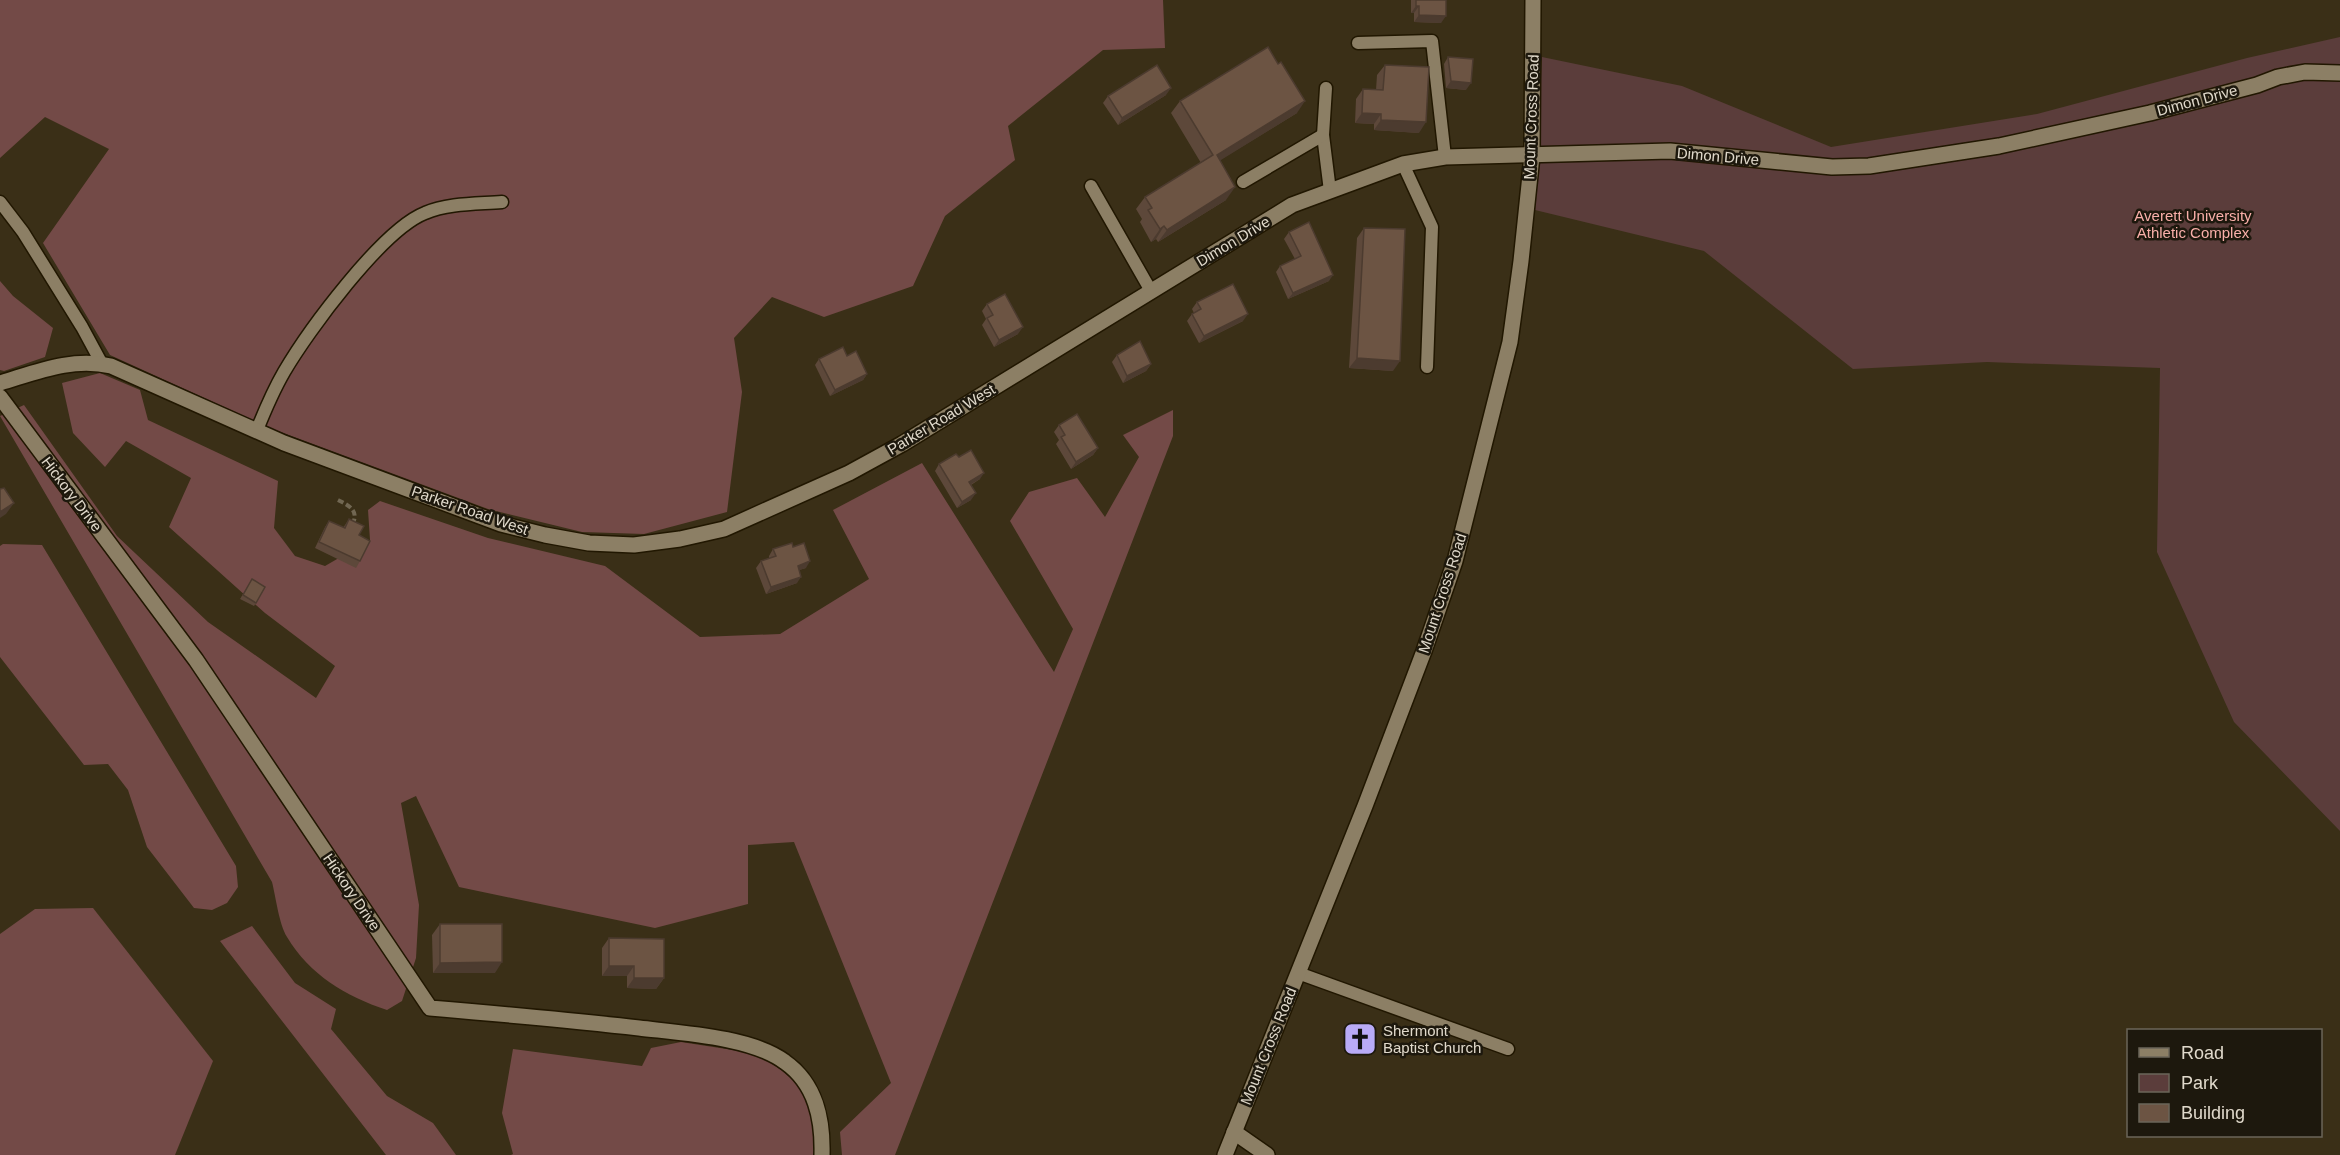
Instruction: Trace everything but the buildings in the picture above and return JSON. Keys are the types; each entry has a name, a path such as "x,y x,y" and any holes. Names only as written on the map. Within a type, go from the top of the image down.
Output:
{"street":[{"name":"Mount Cross Road","path":"1225,1155 1403,707 1455,561 1510,342 1532,156 1533,0"},
{"name":"Dimon Drive","path":"1123,309 1292,205 1403,164 1446,157 1670,151 1832,167 1869,166 1999,146 2150,113 2287,75 2305,72 2340,73"},
{"name":"Parker Road West","path":"0,383 70,363 111,366 284,443 501,524 589,543 634,545 680,539 724,529 849,473 902,444 1123,309"},
{"name":"Hickory Drive","path":"0,397 196,660 430,1008 555,1018 688,1034 767,1051 786,1062 802,1077 814,1096 818,1104 822,1155"},
{"path":"1234,1132 1267,1155"}],"lane":[{"path":"1358,43 1432,41 1446,157"},
{"path":"1326,88 1323,135 1330,191"},
{"path":"1243,182 1323,135"},
{"path":"1403,164 1432,227 1426,367"},
{"path":"1091,186 1152,291"},
{"path":"0,202 23,232 82,327 102,364"},
{"path":"257,430 285,370 326,311 392,235 425,212 452,206 502,202"},
{"path":"1298,972 1508,1049"}],"path":[{"path":"338,500 354,511 355,518 350,528"}],"green space":[{"name":"Averett University Athletic Complex","path":"2340,37 2340,831 2234,722 2157,552 2160,368 1987,362 1853,369 1704,251 1535,210 1542,57 1682,86 1831,147 2037,114 2247,58"}],"shaded area":[{"path":"0,0 1163,0 1165,48 1103,50 1008,126 1015,160 945,216 913,286 824,317 772,297 734,338 742,392 727,512 644,534 582,532 488,509 270,428 110,355 43,243 109,149 45,117 0,158"},
{"path":"0,281 13,296 53,328 45,357 4,371 0,370"},
{"path":"100,373 140,390 148,420 278,481 274,528 295,556 325,566 370,540 368,510 380,501 488,538 605,566 700,637 780,634 869,579 833,510 922,463 1054,672 1073,629 1010,521 1029,492 1077,478 1105,517 1139,457 1123,435 1173,410 1173,436 895,1155 842,1155 840,1132 891,1083 794,842 748,845 748,904 655,928 459,887 416,796 401,803 419,905 416,958 402,1001 387,1010 357,998 330,983 306,962 284,932 272,882 0,416 24,405 117,536 208,622 316,698 335,666 265,613 169,527 191,478 126,441 105,467 73,433 62,383"},
{"path":"3,544 42,545 236,866 238,887 227,903 212,910 194,908 147,847 128,790 108,764 84,765 0,657 0,546"},
{"path":"93,908 213,1061 175,1155 0,1155 0,934 35,909"},
{"path":"252,926 295,983 336,1009 331,1029 387,1096 433,1123 456,1155 386,1155 220,941"},
{"path":"681,1042 759,1054 781,1070 801,1087 816,1115 817,1155 511,1155 513,1154 502,1113 513,1049 642,1066 651,1048"}],"place":[{"name":"Shermont Baptist Church","path":"1360,1039"}]}
